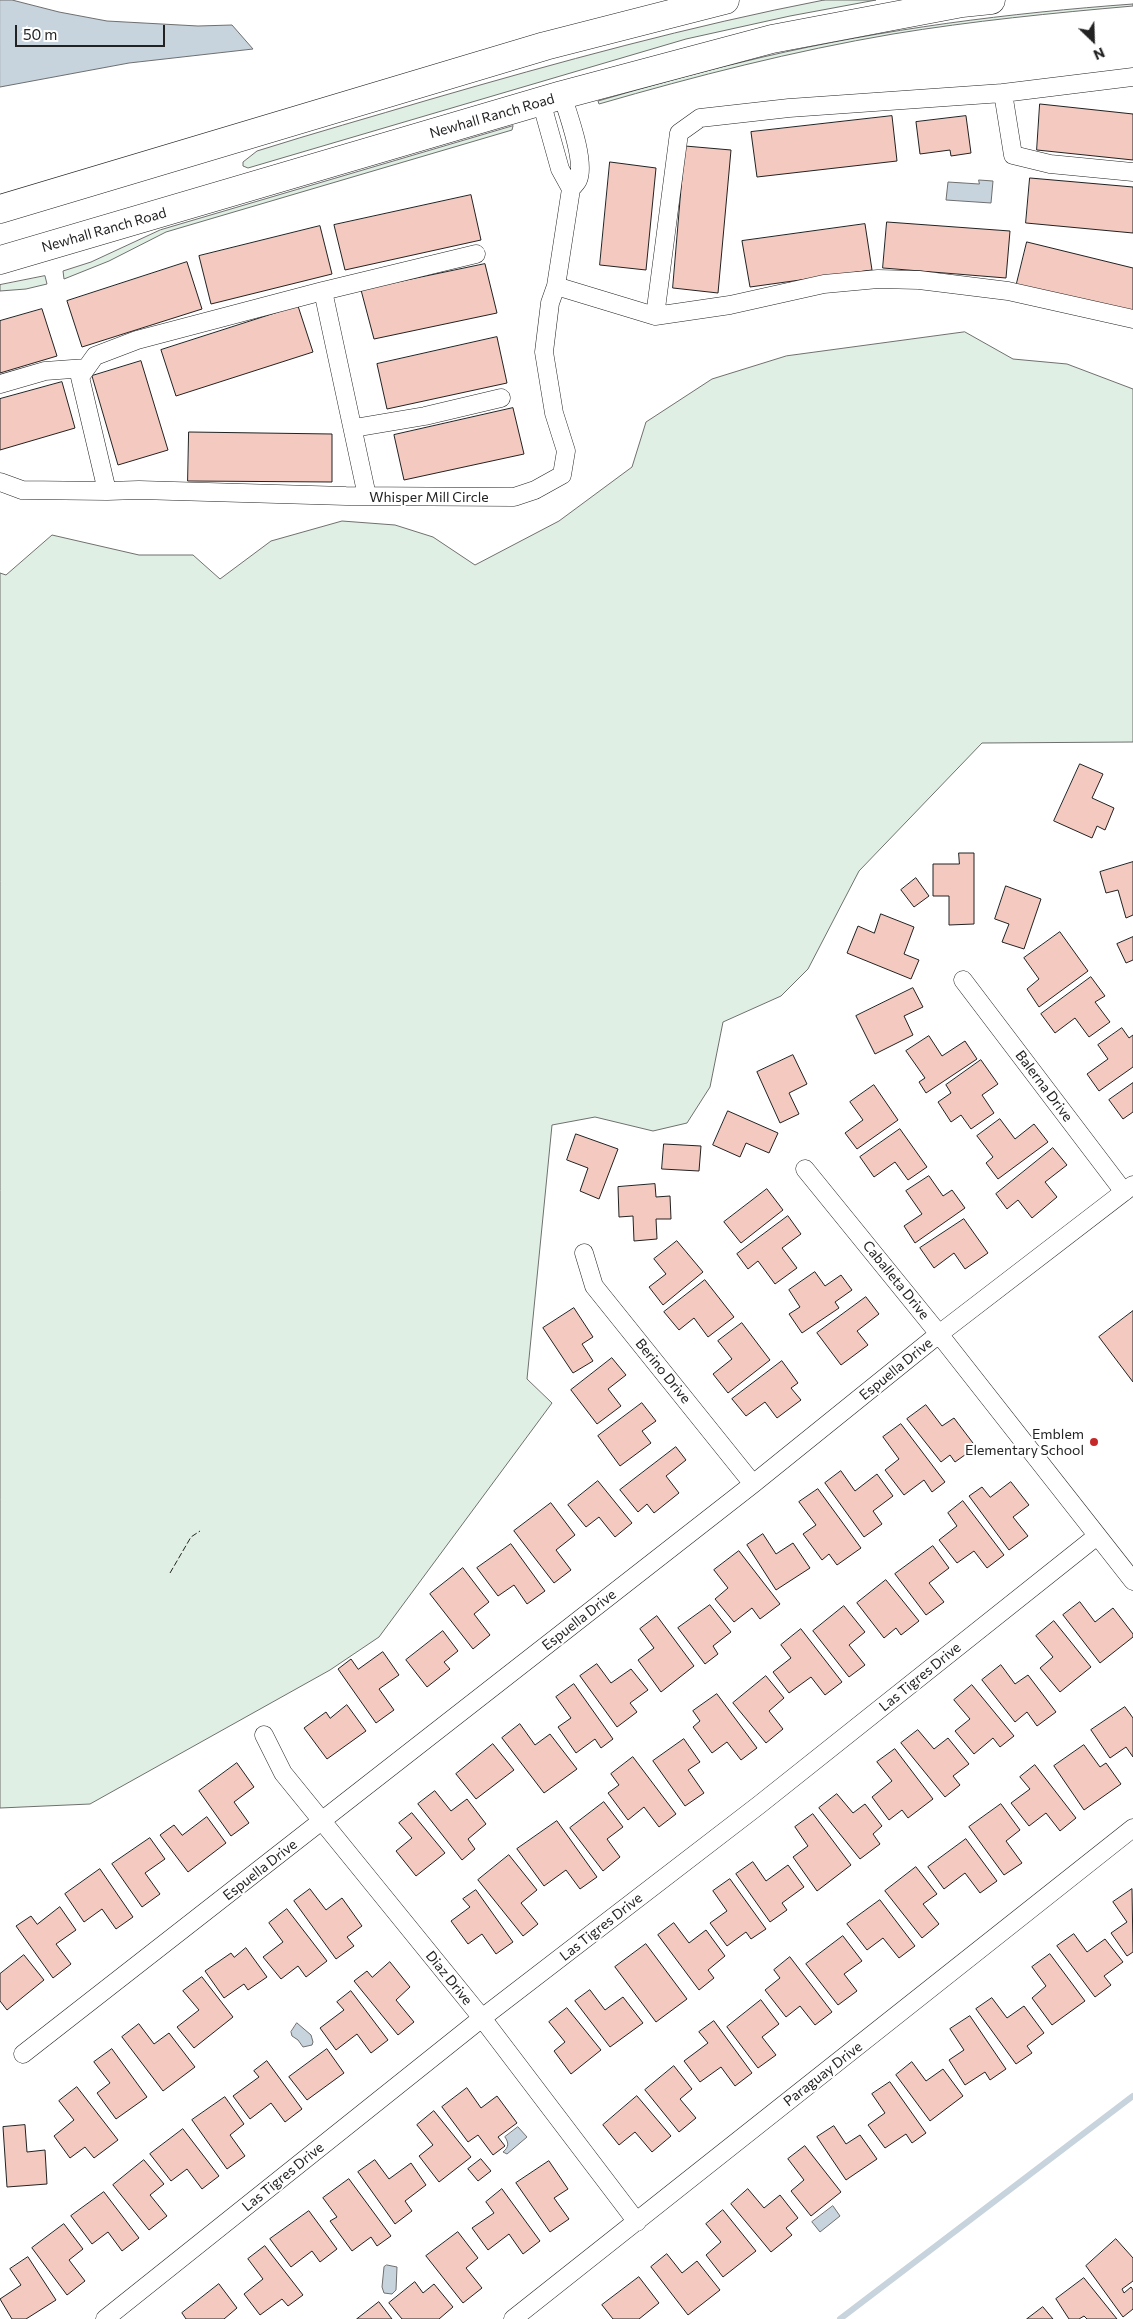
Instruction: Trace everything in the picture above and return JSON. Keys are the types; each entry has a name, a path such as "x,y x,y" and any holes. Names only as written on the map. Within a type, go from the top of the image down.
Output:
{"main road":[{"path":"0,209 545,46 724,0"},
{"name":"Newhall Ranch Road","path":"0,260 552,98 772,39 962,3 991,0"}],"street":[{"path":"655,316 679,133 700,118 789,108 1003,93 1133,77"},
{"path":"1003,93 1013,155 1050,164 1133,172"},
{"name":"Whisper Mill Circle","path":"0,482 22,490 107,492 139,490 514,498 535,490 562,475 566,451 554,413 544,352 550,303 556,286 570,189 560,169 552,98"},
{"path":"107,492 80,377 95,356 137,340 323,291 476,254"},
{"path":"556,286 655,316 730,305 824,284 878,279 919,280 1008,291 1133,319"},
{"path":"323,291 354,428 367,496"},
{"path":"0,384 45,371 86,368"},
{"path":"354,428 425,416 501,398"},
{"name":"Balerna Drive","path":"963,980 1129,1189"},
{"name":"Caballeta Drive","path":"805,1170 939,1334 1133,1581"},
{"name":"Espuella Drive","path":"23,2054 753,1484 939,1334 1129,1189"},
{"name":"Berino Drive","path":"584,1253 594,1286 753,1484"},
{"name":"Las Tigres Drive","path":"105,2319 482,2018 759,1805 1097,1536"},
{"name":"Diaz Drive","path":"264,1735 283,1773 482,2018 637,2222"},
{"name":"Paraguay Drive","path":"513,2319 1133,1828"}],"green space":[{"path":"824,0 876,0 790,16 686,39 248,168 243,166 243,162 257,151 477,86 674,33"},
{"path":"1133,4 1133,6 953,25 893,34 745,65 599,104 598,101 742,62 854,38 993,17"},
{"path":"513,126 512,130 166,232 109,261 64,279 63,271 91,262 160,230"},
{"path":"45,276 47,284 26,289 0,291 0,285"},
{"path":"965,332 1013,359 1067,364 1133,389 1133,742 982,743 859,871 808,969 781,996 723,1022 710,1087 687,1123 653,1131 595,1117 552,1125 527,1379 552,1403 379,1637 330,1670 90,1804 0,1808 0,573 6,575 52,535 139,555 193,555 220,579 271,541 342,521 395,525 433,537 475,565 559,521 632,467 646,422 712,379 786,356"}],"shaded area":[{"path":"0,0 12,0 59,12 107,21 198,26 232,25 253,49 129,63 0,87"},
{"path":"979,180 993,181 991,203 946,200 948,182 979,184"},
{"path":"297,2023 311,2035 312,2045 303,2047 292,2036 291,2032"},
{"path":"518,2127 527,2137 507,2154 503,2152 508,2145 505,2137"},
{"path":"833,2206 840,2216 820,2232 812,2222"},
{"path":"387,2265 397,2267 396,2290 392,2294 384,2293 382,2287 384,2267"}],"building":[{"path":"1040,104 1133,114 1133,160 1037,150"},
{"path":"892,116 897,161 757,177 751,132"},
{"path":"966,116 971,153 951,156 950,150 920,154 916,122"},
{"path":"685,146 731,150 718,293 673,288"},
{"path":"610,162 656,168 646,270 600,265"},
{"path":"1030,178 1133,187 1133,233 1026,223"},
{"path":"471,195 481,240 345,270 334,225"},
{"path":"887,222 1010,231 1006,278 883,268"},
{"path":"865,224 872,270 750,287 742,241"},
{"path":"320,226 332,274 211,304 199,256"},
{"path":"1027,242 1133,268 1133,316 1016,287"},
{"path":"187,262 202,309 82,347 67,301"},
{"path":"485,264 497,313 374,339 361,290"},
{"path":"298,306 313,352 176,396 161,350"},
{"path":"42,309 57,356 0,373 0,321"},
{"path":"497,337 507,383 387,409 377,364"},
{"path":"141,361 168,450 118,465 92,376"},
{"path":"62,382 75,428 0,450 0,399"},
{"path":"513,408 524,454 404,480 394,435"},
{"path":"189,432 332,434 332,482 188,481"},
{"path":"1080,764 1103,774 1092,798 1114,808 1105,830 1097,826 1092,838 1054,821"},
{"path":"959,853 974,853 974,924 949,925 949,896 933,896 933,864 959,864"},
{"path":"1133,862 1133,915 1126,918 1118,890 1106,893 1100,872"},
{"path":"916,878 929,896 914,907 901,890"},
{"path":"1006,886 1041,899 1024,949 1002,942 1009,924 995,919"},
{"path":"881,914 914,927 904,954 919,960 911,979 847,953 858,926 874,933"},
{"path":"1060,932 1088,971 1039,1007 1027,989 1039,979 1024,958"},
{"path":"1133,937 1133,960 1126,963 1117,944"},
{"path":"1091,977 1105,996 1095,1002 1110,1022 1089,1037 1075,1018 1055,1033 1041,1014"},
{"path":"913,988 923,1007 904,1016 913,1035 875,1054 856,1016"},
{"path":"1122,1028 1129,1038 1133,1035 1133,1067 1099,1091 1087,1074 1108,1059 1098,1045"},
{"path":"929,1036 942,1056 965,1041 977,1059 926,1093 919,1082 925,1078 906,1051"},
{"path":"793,1055 807,1084 789,1093 799,1114 780,1123 757,1072"},
{"path":"981,1060 998,1084 982,1095 994,1113 971,1129 961,1115 951,1122 938,1102 951,1093 946,1085"},
{"path":"1133,1083 1133,1112 1123,1119 1109,1100"},
{"path":"874,1085 898,1120 857,1149 845,1133 863,1120 850,1102"},
{"path":"728,1111 778,1133 769,1153 746,1143 740,1157 713,1145"},
{"path":"1000,1119 1015,1139 1034,1124 1048,1142 998,1179 986,1163 993,1157 977,1136"},
{"path":"900,1129 927,1167 908,1180 895,1162 874,1177 860,1157"},
{"path":"576,1134 618,1149 599,1199 580,1191 588,1168 567,1160"},
{"path":"664,1144 701,1146 699,1171 662,1169"},
{"path":"1053,1148 1067,1165 1045,1182 1057,1197 1032,1218 1018,1200 1007,1209 996,1194"},
{"path":"929,1176 943,1196 952,1190 965,1208 915,1243 904,1226 922,1214 906,1191"},
{"path":"655,1184 656,1197 670,1196 671,1219 656,1219 657,1239 634,1241 633,1216 619,1217 618,1187"},
{"path":"767,1189 783,1210 741,1243 724,1222"},
{"path":"788,1216 801,1234 782,1248 797,1268 775,1284 758,1261 748,1269 737,1254"},
{"path":"964,1219 988,1253 965,1269 954,1253 934,1268 920,1248"},
{"path":"677,1241 703,1272 663,1305 649,1287 666,1274 654,1259"},
{"path":"815,1272 825,1286 841,1275 852,1290 835,1302 839,1308 802,1333 789,1314 800,1307 789,1290"},
{"path":"705,1280 734,1317 708,1337 694,1318 679,1330 664,1312"},
{"path":"866,1297 879,1314 857,1331 868,1345 841,1365 817,1333"},
{"path":"574,1308 593,1337 582,1344 593,1361 573,1373 543,1328"},
{"path":"1133,1311 1133,1382 1099,1337"},
{"path":"742,1323 770,1360 728,1393 713,1374 732,1359 718,1341"},
{"path":"612,1358 626,1375 608,1389 621,1406 597,1424 571,1390"},
{"path":"782,1361 798,1383 791,1388 801,1400 777,1418 765,1402 746,1416 732,1399"},
{"path":"642,1403 656,1421 642,1431 651,1443 620,1466 598,1436"},
{"path":"926,1405 942,1426 954,1418 976,1447 955,1462 950,1455 941,1462 907,1419"},
{"path":"901,1424 945,1482 932,1492 924,1480 904,1495 885,1470 899,1459 883,1437"},
{"path":"676,1447 686,1460 666,1476 679,1493 654,1513 647,1504 638,1512 620,1490"},
{"path":"841,1471 855,1491 877,1474 893,1496 873,1511 882,1524 864,1537 825,1483"},
{"path":"598,1481 632,1523 615,1537 599,1517 586,1527 568,1505"},
{"path":"1011,1482 1029,1505 1013,1517 1028,1536 1009,1550 969,1496 982,1487 990,1497"},
{"path":"818,1489 861,1548 837,1565 829,1554 822,1560 803,1534 816,1525 799,1502"},
{"path":"963,1501 1004,1555 987,1568 974,1551 957,1563 939,1540 957,1526 948,1513"},
{"path":"551,1503 575,1535 556,1550 571,1570 554,1583 514,1531"},
{"path":"763,1534 776,1554 793,1543 810,1568 776,1590 747,1545"},
{"path":"511,1544 545,1591 527,1604 514,1585 498,1596 477,1568"},
{"path":"933,1546 949,1568 929,1583 944,1602 926,1615 895,1574"},
{"path":"739,1551 780,1604 760,1619 752,1608 734,1622 715,1599 728,1588 714,1570"},
{"path":"463,1568 489,1602 474,1614 490,1635 473,1649 430,1594"},
{"path":"886,1580 919,1621 901,1635 896,1628 884,1638 857,1603"},
{"path":"1080,1602 1095,1622 1113,1608 1133,1634 1133,1637 1100,1663 1063,1615"},
{"path":"710,1605 731,1632 713,1646 718,1654 705,1664 678,1628"},
{"path":"844,1606 865,1632 849,1645 865,1665 849,1677 813,1631"},
{"path":"657,1616 694,1666 661,1692 638,1660 654,1648 640,1629"},
{"path":"1054,1621 1091,1667 1060,1692 1040,1668 1053,1657 1036,1636"},
{"path":"801,1629 842,1682 825,1695 811,1677 789,1693 773,1672 791,1658 781,1645"},
{"path":"443,1631 458,1651 444,1662 450,1669 427,1687 406,1660"},
{"path":"383,1652 399,1675 379,1689 394,1710 376,1723 338,1669 351,1659 358,1669"},
{"path":"597,1664 611,1683 631,1669 648,1690 630,1703 637,1712 617,1727 580,1676"},
{"path":"1001,1665 1015,1684 1028,1675 1056,1712 1037,1726 1027,1712 1015,1722 982,1680"},
{"path":"766,1676 784,1698 769,1711 783,1729 766,1743 733,1703"},
{"path":"574,1684 613,1739 601,1748 595,1739 576,1753 558,1727 571,1718 556,1697"},
{"path":"972,1685 1014,1736 1000,1747 993,1738 974,1754 955,1731 970,1719 954,1700"},
{"path":"717,1694 757,1748 741,1760 727,1742 712,1753 693,1727 700,1721 693,1711"},
{"path":"347,1705 366,1731 327,1759 304,1728 326,1712 330,1718"},
{"path":"1125,1707 1133,1718 1133,1757 1126,1747 1110,1758 1091,1730"},
{"path":"520,1724 535,1745 550,1734 577,1769 544,1793 502,1738"},
{"path":"918,1730 934,1749 948,1738 969,1764 953,1776 960,1785 945,1797 901,1743"},
{"path":"684,1739 700,1762 688,1770 704,1793 685,1806 653,1761"},
{"path":"493,1744 514,1770 476,1799 456,1774"},
{"path":"1084,1745 1100,1767 1106,1763 1121,1784 1084,1810 1054,1766"},
{"path":"895,1749 933,1799 908,1818 902,1810 889,1820 872,1797 892,1781 877,1762"},
{"path":"633,1757 676,1814 659,1827 644,1807 628,1820 608,1793 619,1785 611,1774"},
{"path":"237,1763 254,1787 234,1802 249,1823 231,1836 199,1791"},
{"path":"1035,1765 1076,1818 1060,1831 1046,1813 1029,1826 1011,1803 1030,1789 1020,1777"},
{"path":"435,1791 451,1811 467,1799 486,1824 468,1839 475,1849 462,1860 418,1804"},
{"path":"837,1794 853,1813 865,1804 882,1826 873,1834 880,1844 860,1859 819,1808"},
{"path":"604,1802 623,1827 607,1839 620,1857 603,1871 570,1828"},
{"path":"1001,1804 1020,1830 1006,1841 1022,1863 1004,1875 969,1827"},
{"path":"412,1813 445,1853 416,1876 396,1851 412,1838 399,1823"},
{"path":"813,1814 851,1865 817,1891 793,1857 808,1846 795,1827"},
{"path":"207,1817 226,1843 188,1872 160,1835 174,1825 182,1835"},
{"path":"557,1821 597,1877 580,1889 566,1870 544,1886 517,1849"},
{"path":"150,1838 165,1859 145,1873 160,1894 142,1907 112,1864"},
{"path":"966,1839 997,1881 980,1893 965,1873 944,1889 928,1867"},
{"path":"509,1855 537,1890 521,1903 538,1924 523,1936 478,1880"},
{"path":"753,1862 766,1881 788,1865 804,1887 782,1903 787,1910 770,1922 736,1874"},
{"path":"916,1867 937,1894 923,1904 939,1924 922,1938 885,1891"},
{"path":"100,1869 133,1917 116,1929 102,1909 84,1922 65,1894"},
{"path":"730,1879 766,1929 751,1939 746,1932 727,1946 710,1923 727,1911 713,1891"},
{"path":"310,1889 326,1910 342,1898 362,1926 347,1937 354,1946 336,1959 294,1901"},
{"path":"1132,1889 1133,1952 1127,1956 1111,1933 1127,1922 1113,1902"},
{"path":"476,1890 513,1942 496,1954 482,1934 468,1944 451,1921 470,1907 463,1899"},
{"path":"880,1900 915,1946 899,1958 883,1938 867,1950 847,1924"},
{"path":"60,1907 76,1930 56,1944 71,1964 53,1978 16,1926 31,1916 37,1924"},
{"path":"287,1909 327,1961 306,1977 298,1966 281,1979 263,1957 283,1942 269,1923"},
{"path":"674,1923 689,1943 706,1930 725,1956 708,1970 714,1978 699,1990 658,1935"},
{"path":"1074,1934 1087,1952 1105,1939 1123,1962 1104,1976 1111,1985 1095,1997 1057,1946"},
{"path":"843,1936 862,1961 844,1974 857,1991 838,2005 806,1964"},
{"path":"646,1944 687,1999 656,2022 615,1967"},
{"path":"246,1948 267,1977 248,1990 244,1984 224,1998 205,1971 231,1953 234,1957"},
{"path":"1050,1954 1085,2001 1052,2025 1032,1998 1046,1986 1032,1967"},
{"path":"24,1955 44,1980 7,2010 0,2001 0,1974"},
{"path":"790,1957 832,2012 815,2025 800,2006 786,2017 765,1990 780,1978 774,1970"},
{"path":"390,1962 410,1987 396,2000 414,2022 398,2035 354,1981 367,1971 372,1977"},
{"path":"202,1977 233,2017 194,2048 177,2027 199,2010 183,1991"},
{"path":"590,1990 605,2010 623,1997 643,2023 610,2047 575,2001"},
{"path":"351,1991 388,2040 371,2053 357,2034 336,2050 320,2028 344,2010 337,2002"},
{"path":"992,1998 1007,2018 1024,2006 1044,2033 1027,2046 1032,2053 1016,2064 976,2009"},
{"path":"761,2000 779,2024 762,2037 776,2055 758,2068 727,2027"},
{"path":"567,2008 601,2050 571,2074 554,2051 565,2042 549,2022"},
{"path":"970,2016 1006,2069 990,2080 985,2072 965,2085 949,2060 964,2050 950,2029"},
{"path":"714,2021 752,2073 735,2086 721,2067 700,2082 684,2061 708,2043 699,2032"},
{"path":"139,2024 154,2044 169,2033 195,2067 163,2091 122,2037"},
{"path":"112,2049 147,2097 116,2119 97,2093 110,2083 94,2062"},
{"path":"327,2049 344,2073 307,2100 289,2077"},
{"path":"267,2061 302,2109 285,2122 271,2103 250,2119 233,2096 259,2077 254,2071"},
{"path":"912,2062 926,2081 943,2069 963,2096 930,2121 896,2075"},
{"path":"674,2066 692,2089 680,2099 696,2118 679,2132 645,2090"},
{"path":"890,2082 926,2133 912,2143 906,2134 885,2148 868,2125 885,2113 872,2094"},
{"path":"77,2087 118,2140 94,2158 85,2147 70,2158 54,2136 74,2120 59,2101"},
{"path":"467,2088 481,2108 497,2096 517,2123 498,2137 505,2146 493,2155 478,2135 468,2142 442,2107"},
{"path":"637,2096 671,2136 652,2152 635,2132 619,2145 603,2125"},
{"path":"225,2097 244,2124 230,2135 245,2156 227,2169 192,2120"},
{"path":"434,2111 471,2157 439,2182 419,2156 433,2145 417,2125"},
{"path":"25,2125 27,2152 45,2150 47,2184 7,2187 3,2127"},
{"path":"834,2126 846,2144 860,2135 877,2159 846,2180 817,2137"},
{"path":"183,2129 219,2176 202,2189 187,2169 171,2181 150,2154"},
{"path":"805,2146 841,2192 811,2216 791,2191 804,2180 788,2159"},
{"path":"481,2159 491,2171 478,2181 468,2169"},
{"path":"144,2160 164,2184 150,2195 167,2216 149,2230 113,2185"},
{"path":"375,2160 389,2179 411,2163 426,2185 405,2201 412,2211 395,2224 358,2172"},
{"path":"549,2161 568,2189 554,2198 569,2219 550,2232 516,2183"},
{"path":"349,2179 391,2236 377,2246 371,2237 352,2251 330,2221 337,2217 323,2198"},
{"path":"502,2189 540,2241 523,2254 509,2234 488,2250 472,2228 494,2213 486,2202"},
{"path":"748,2189 764,2208 780,2195 798,2218 786,2228 792,2235 771,2252 731,2204"},
{"path":"104,2192 139,2238 122,2251 108,2232 92,2244 71,2216"},
{"path":"723,2210 756,2251 723,2277 706,2255 721,2242 706,2224"},
{"path":"309,2211 337,2249 320,2262 312,2251 291,2267 270,2239"},
{"path":"64,2224 83,2249 69,2260 85,2281 67,2295 32,2248"},
{"path":"458,2232 478,2258 466,2268 482,2288 463,2303 426,2256"},
{"path":"1116,2239 1133,2258 1133,2281 1122,2289 1124,2293 1131,2287 1133,2290 1133,2309 1123,2317 1086,2266"},
{"path":"265,2246 303,2295 288,2306 282,2299 260,2315 244,2294 263,2279 248,2259"},
{"path":"667,2254 682,2273 697,2261 720,2290 688,2315 651,2267"},
{"path":"28,2257 56,2300 26,2319 12,2319 0,2299 21,2285 10,2269"},
{"path":"639,2277 659,2303 639,2319 613,2319 602,2305"},
{"path":"1084,2278 1117,2319 1087,2319 1084,2316 1079,2319 1069,2319 1056,2299"},
{"path":"415,2282 423,2293 434,2284 453,2307 439,2319 402,2319 389,2303"},
{"path":"219,2284 237,2308 224,2319 186,2319 182,2313"},
{"path":"379,2302 392,2319 357,2319"},
{"path":"1043,2307 1053,2319 1027,2319"}],"waterway":[{"path":"840,2319 1133,2096"}],"fence":[{"path":"170,1573 191,1537 200,1531"}],"place":[{"name":"Emblem Elementary School","path":"1094,1442"}]}
